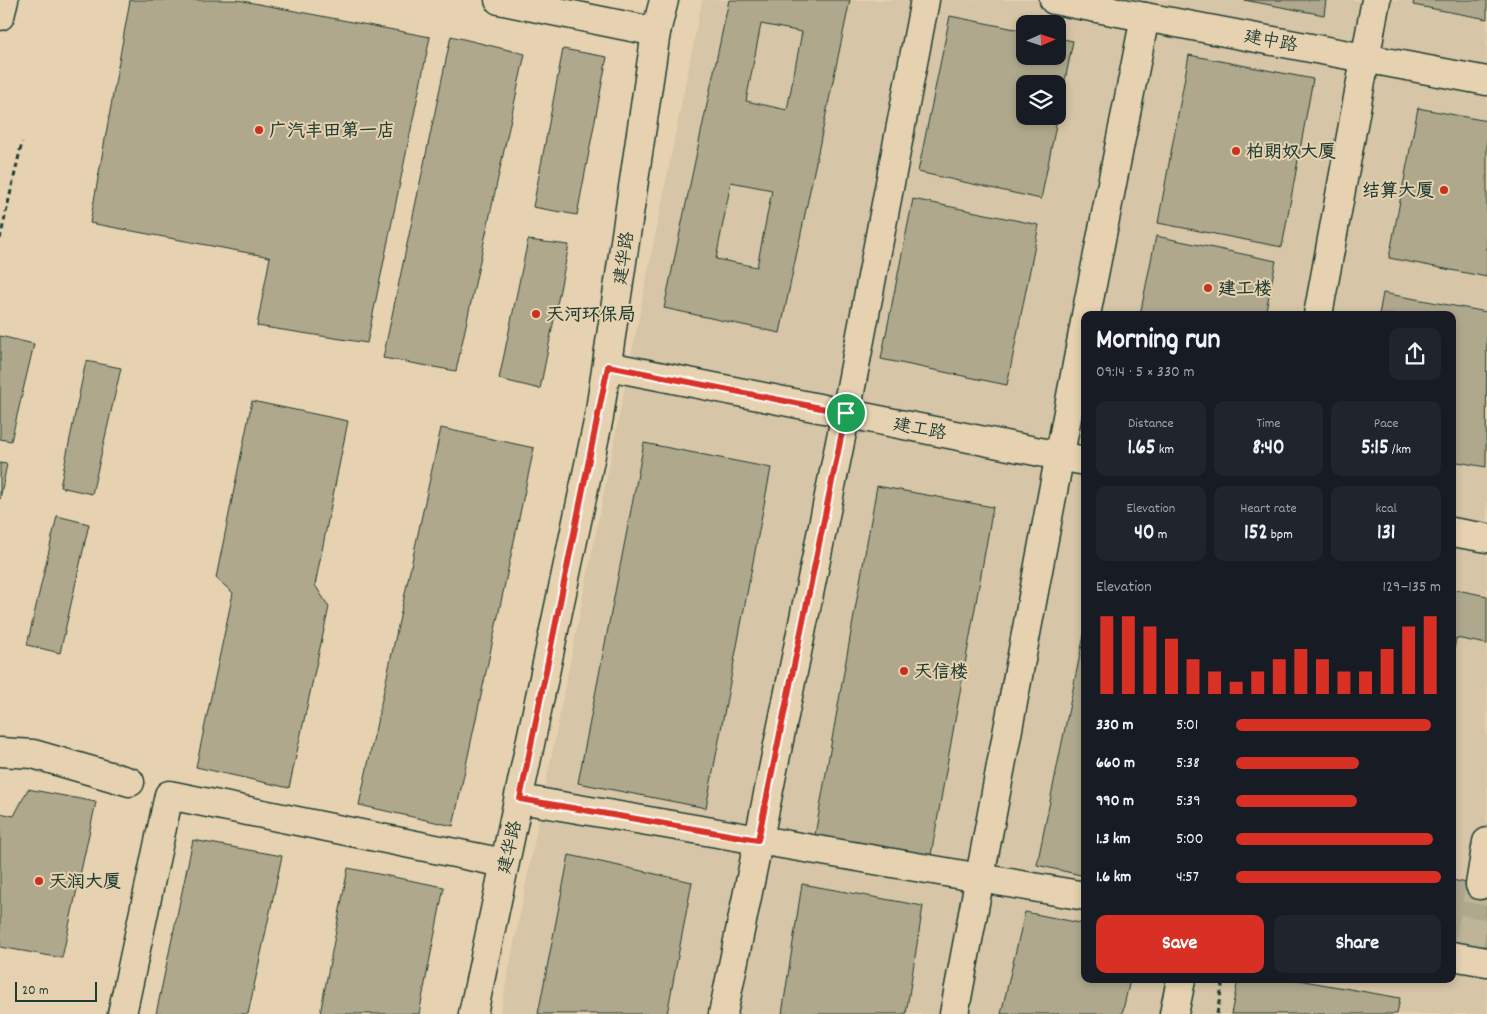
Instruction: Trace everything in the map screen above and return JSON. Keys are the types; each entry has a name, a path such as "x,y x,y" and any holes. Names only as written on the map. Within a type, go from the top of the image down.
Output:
{"street":[{"path":"0,16 4,0"},
{"path":"498,0 656,32"},
{"name":"建华路","path":"473,1014 504,863 520,799 608,366 656,32 664,0"},
{"path":"723,1014 846,413 924,0"},
{"name":"建中路","path":"1054,0 1163,13 1366,58 1487,80"},
{"path":"1319,311 1376,0"},
{"path":"1087,311 1163,13"},
{"path":"954,1014 1081,343"},
{"name":"建工路","path":"608,366 1081,460"},
{"path":"1456,533 1487,538"},
{"path":"0,752 33,754 130,782"},
{"path":"122,1014 169,795 504,863"},
{"path":"520,799 1081,895"},
{"path":"1480,885 1487,842"},
{"path":"1174,1014 1180,983"}],"path":[{"path":"0,239 2,222 22,142"},
{"path":"1216,1014 1222,983"}],"shaded area":[{"path":"702,0 1487,0 1487,1014 500,1014"}],"building":[{"name":"广汽丰田第一店","path":"130,0 238,0 430,37 367,343 257,326 270,257 90,223"},
{"path":"729,0 850,0 780,333 664,308","holes":["761,24 802,32 787,110 746,101","731,182 772,190 757,267 716,259"]},
{"path":"1244,0 1326,0 1324,15"},
{"path":"1414,0 1487,0 1487,19 1413,5"},
{"path":"950,16 1016,29 1016,65 1066,65 1066,40 1073,41 1066,76 1016,75 1016,125 1056,125 1041,199 918,172"},
{"path":"451,36 525,54 456,371 383,358"},
{"path":"563,49 607,57 577,215 533,207"},
{"name":"柏朗奴大厦","path":"1189,55 1313,79 1282,247 1158,223"},
{"name":"结算大厦","path":"1418,108 1487,121 1487,277 1389,258"},
{"path":"913,199 1039,225 1007,385 881,359"},
{"name":"建工楼","path":"1156,236 1276,261 1266,311 1141,311"},
{"path":"528,240 569,245 540,389 499,379"},
{"path":"1383,293 1487,312 1486,467 1456,462 1456,311 1380,311"},
{"path":"0,336 34,344 11,441 0,439"},
{"path":"86,361 121,368 92,494 60,487"},
{"path":"252,401 348,421 315,585 329,607 289,788 196,767 233,593 216,578"},
{"path":"441,428 534,448 453,826 359,805"},
{"path":"644,443 771,468 706,808 578,783"},
{"path":"0,463 7,464 0,499"},
{"name":"天信楼","path":"877,486 993,507 931,855 815,835"},
{"path":"57,516 89,524 60,653 27,645"},
{"path":"1456,590 1487,596 1487,644 1456,638"},
{"path":"1081,650 1081,875 1037,865"},
{"name":"天润大厦","path":"28,789 96,802 62,958 0,947 0,813 14,816"},
{"path":"193,840 282,856 248,1014 156,1014"},
{"path":"569,855 692,882 667,1014 538,1014"},
{"path":"348,868 444,887 419,1014 320,1014"},
{"path":"1456,881 1487,887 1487,949 1456,943"},
{"path":"802,884 923,906 906,1014 782,1014"},
{"path":"1025,912 1081,923 1081,983 1129,983 1122,1014 1001,1014"},
{"path":"1237,983 1316,983 1400,998 1397,1014 1231,1014"}],"tunnel":[{"path":"1469,945 1480,885"}],"place":[{"name":"广汽丰田第一店","path":"259,130"},
{"name":"柏朗奴大厦","path":"1236,151"},
{"name":"结算大厦","path":"1444,190"},
{"name":"建工楼","path":"1208,288"},
{"name":"天河环保局","path":"536,314"},
{"name":"天信楼","path":"904,671"},
{"name":"天润大厦","path":"39,881"}],"route":[{"path":"608,366 846,413 758,840 520,799 608,366"}]}
